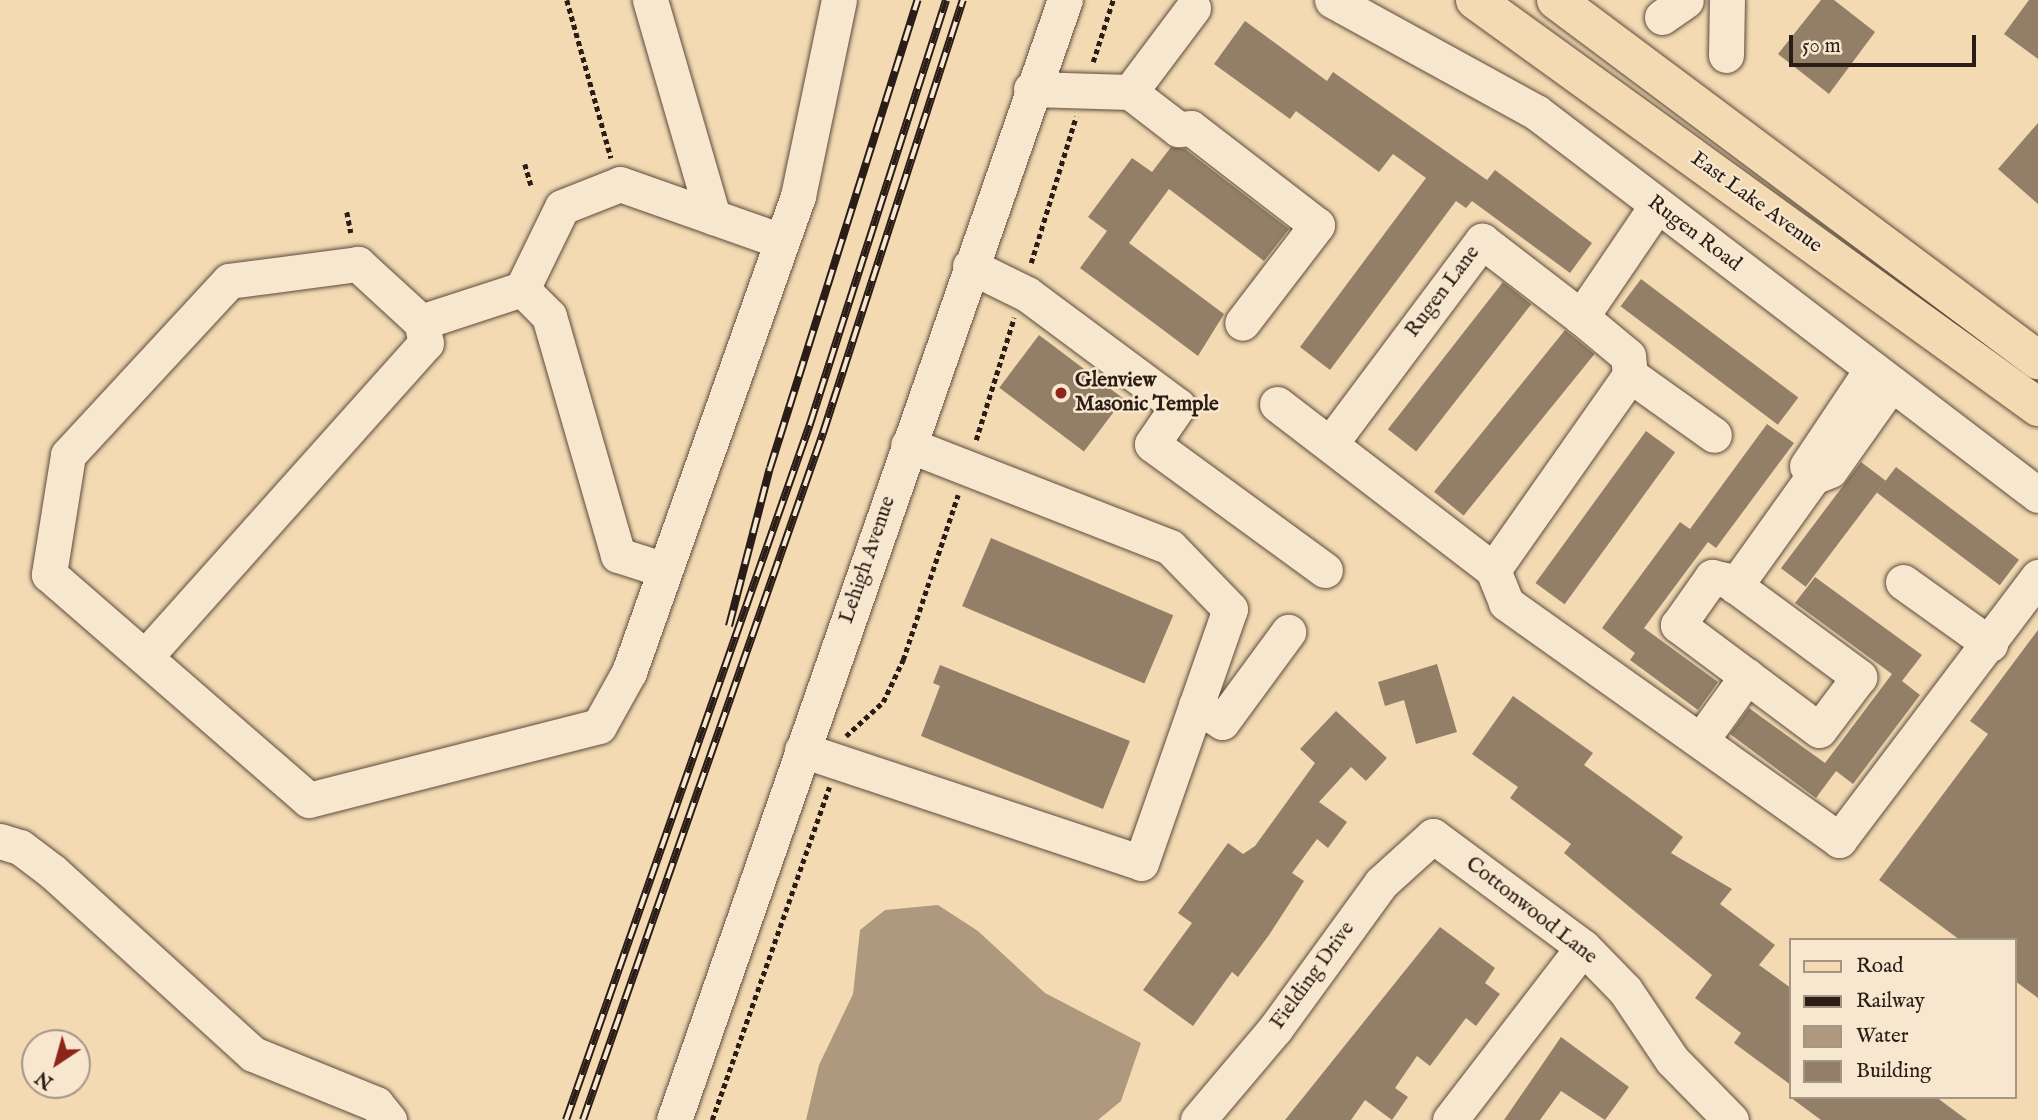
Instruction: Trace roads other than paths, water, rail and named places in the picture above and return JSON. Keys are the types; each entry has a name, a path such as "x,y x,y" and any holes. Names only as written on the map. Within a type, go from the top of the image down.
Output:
{"main road":[{"name":"East Lake Avenue","path":"1475,0 2038,407"},
{"name":"East Lake Avenue","path":"1556,0 2038,360"}],"street":[{"path":"650,0 713,217"},
{"path":"145,657 426,343 421,322 358,264 229,281 68,455 49,574 309,800 599,726 629,672 781,242 818,110 839,0"},
{"name":"Lehigh Avenue","path":"674,1120 1031,89 1065,0"},
{"name":"Rugen Road","path":"1332,0 1535,112 2038,495"},
{"path":"1727,0 1727,55"},
{"path":"1130,92 1193,8"},
{"path":"1031,89 1130,92 1178,129 1191,128 1317,225 1242,323"},
{"path":"421,322 522,289 562,207 620,184 781,242"},
{"path":"1581,317 1657,205"},
{"name":"Rugen Lane","path":"1330,443 1482,241 1628,356 1630,375"},
{"path":"970,266 1023,291 1178,405 1152,444 1325,570"},
{"path":"522,289 549,316 618,555 665,570"},
{"path":"1493,570 1630,375 1714,435"},
{"path":"1732,584 1881,377"},
{"path":"1277,404 1493,570 1506,603 1839,840 1990,645 2038,577"},
{"path":"802,750 1141,863 1230,609 1170,547 908,445"},
{"path":"1712,577 1732,584 1859,677 1819,730 1678,625 1712,577"},
{"path":"1903,582 1990,645"},
{"path":"1196,705 1222,722 1288,632"},
{"path":"1700,740 1747,676"},
{"name":"Cottonwood Lane","path":"1433,836 1583,947 1625,990 1672,1060 1718,1116"},
{"name":"Fielding Drive","path":"1198,1120 1275,1029 1381,883 1433,836"},
{"path":"0,841 20,846 53,872 253,1054 376,1104 389,1120"},
{"path":"1450,1120 1583,947"}],"water":[{"path":"938,905 978,931 1045,993 1141,1043 1121,1101 1098,1120 806,1120 819,1065 853,994 860,930 885,910"}],"railway":[{"path":"729,626 770,468 918,0"},
{"path":"566,1120 810,424 946,0"},
{"path":"583,1120 823,433 963,0"}],"place":[{"name":"Glenview Masonic Temple","path":"1061,393"}]}
